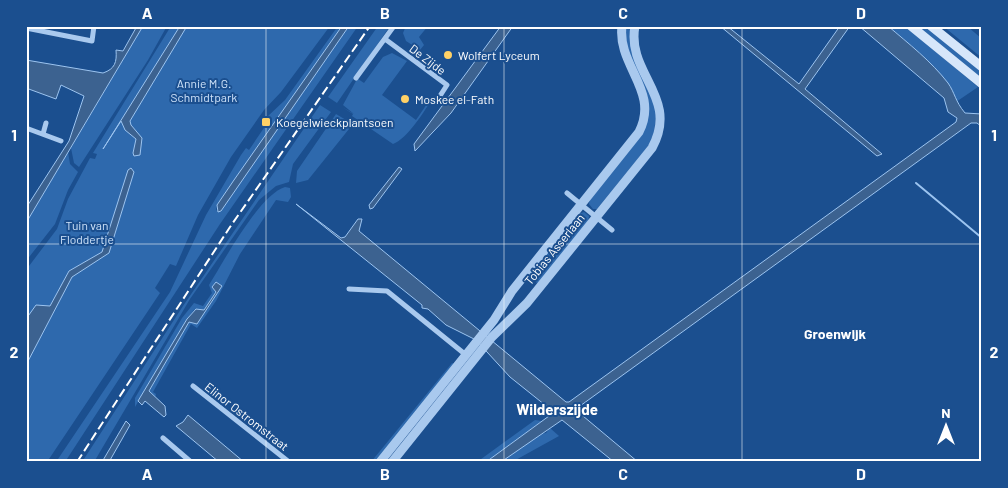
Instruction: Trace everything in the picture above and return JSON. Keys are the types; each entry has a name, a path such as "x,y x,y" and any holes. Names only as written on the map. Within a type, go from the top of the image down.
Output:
{"main road":[{"path":"911,26 982,84"},
{"path":"931,26 982,67"}],"street":[{"path":"26,28 92,41 94,26"},
{"path":"356,78 394,26"},
{"name":"Tobias Asserlaan","path":"489,334 508,296 634,140 644,120 645,99 624,50 622,26"},
{"name":"Tobias Asserlaan","path":"392,462 477,348 489,334 528,303 652,148 661,126 659,106 635,50 635,26"},
{"name":"De Zijde","path":"385,39 447,85 438,98"},
{"path":"42,134 46,123"},
{"path":"26,128 61,140"},
{"path":"568,193 612,230"},
{"path":"348,289 387,291 466,355"},
{"name":"Tobias Asserlaan","path":"380,462 466,355 477,348"},
{"name":"Elinor Ostromstraat","path":"193,386 289,462"},
{"path":"163,438 190,462"}],"green space":[{"path":"143,26 167,26 148,60 79,167 74,163 71,148"},
{"name":"Annie M.G. Schmidtpark","path":"171,26 330,26 281,92 264,110 231,157 198,215 176,266 170,264 155,288 160,293 47,462 26,462 26,270 57,229 68,199 90,158 95,159 97,154 93,153"},
{"path":"338,26 342,26 217,205 216,210 220,212 349,26 358,26 220,224 65,462 56,462 170,292 206,215 241,155 246,148 249,150 270,119 267,117 285,100"},
{"path":"378,26 390,26 337,103 328,97"},
{"path":"406,26 428,26 419,37 424,45 420,50 406,41 403,33"},
{"path":"624,26 633,26 657,109 653,140 597,209 593,209 589,204 590,198 646,121 628,54"},
{"path":"888,26 906,26 978,87 956,102 944,79 936,70 918,51"},
{"path":"914,26 927,26 982,72 982,82"},
{"path":"943,26 967,26 982,39 982,58"},
{"path":"392,53 407,61 382,95 416,120 432,99 420,118 404,137 393,144 342,107 354,114 343,105 356,81 358,79 364,83 383,57"},
{"path":"320,105 331,112 293,164 289,182 276,186 259,200 190,299 94,462 82,462 183,306"},
{"path":"336,114 351,123 349,129 308,180 296,183 297,171"},
{"path":"68,152 70,164 78,172 68,190 55,224 26,261 26,223"},
{"path":"285,187 290,188 291,197 288,202 276,200 240,254 216,301 197,328 191,324 153,392 156,394 155,398 150,394 150,390 189,322 197,324 222,286 217,283 212,287 216,292 204,310 194,310 187,319 135,407 135,398 182,318 194,303 203,306 212,293 209,285 253,215 264,202"},
{"path":"584,212 589,216 588,223 541,282 537,283 529,276 578,214"},
{"path":"452,363 456,365 377,462 371,462"},
{"path":"535,420 542,421 486,462 477,462"},
{"path":"550,428 559,436 512,462 501,462 540,434 546,433"}],"shaded area":[{"path":"137,26 143,26 26,223 26,208 69,141 84,96 61,85 56,99 26,88 26,60 103,73 113,67 116,50 123,51"},
{"path":"180,26 187,26 130,121 142,138 140,155 134,156 136,139 125,130 121,121 103,149"},
{"path":"342,26 349,26 221,211 218,212 217,205"},
{"path":"501,26 513,26 451,113 415,151 414,144"},
{"path":"720,26 727,26 799,84 840,26 850,26 805,89 882,154 877,156"},
{"path":"859,26 888,26 934,67 950,87 965,113 982,114 982,127 977,123 971,123 580,406 577,411 638,462 614,462 562,420 501,462 486,462 549,416 550,409 510,377 476,340 446,325 428,309 422,308 422,305 296,204 341,238 345,237 358,219 362,219 359,231 566,402 569,402 956,122 957,118 948,112 944,98"},
{"path":"399,167 402,169 373,208 370,209 369,205"},
{"path":"131,168 134,172 109,253 72,277 26,365 28,346 26,319 36,305 50,306 69,271 102,252 128,170"},
{"path":"216,282 222,286 197,324 189,322 149,391 165,406 166,415 164,417 145,401 142,405 138,401 187,319 196,309 204,310 216,292 212,287"},
{"path":"188,415 244,462 219,462 176,426 183,422"},
{"path":"126,421 130,425 109,462 102,462"}],"waterway":[{"path":"916,183 982,238"}],"railway":[{"path":"77,462 230,227 370,26"}],"place":[{"name":"Wolfert Lyceum","path":"448,55"},
{"name":"Moskee el-Fath","path":"405,99"},
{"name":"Koegelwieckplantsoen","path":"266,122"}],"district":[{"name":"Groenwijk","path":"835,333"},
{"name":"Wilderszijde","path":"557,409"}],"park label":[{"name":"Tuin van Floddertje","path":"87,232"}]}
